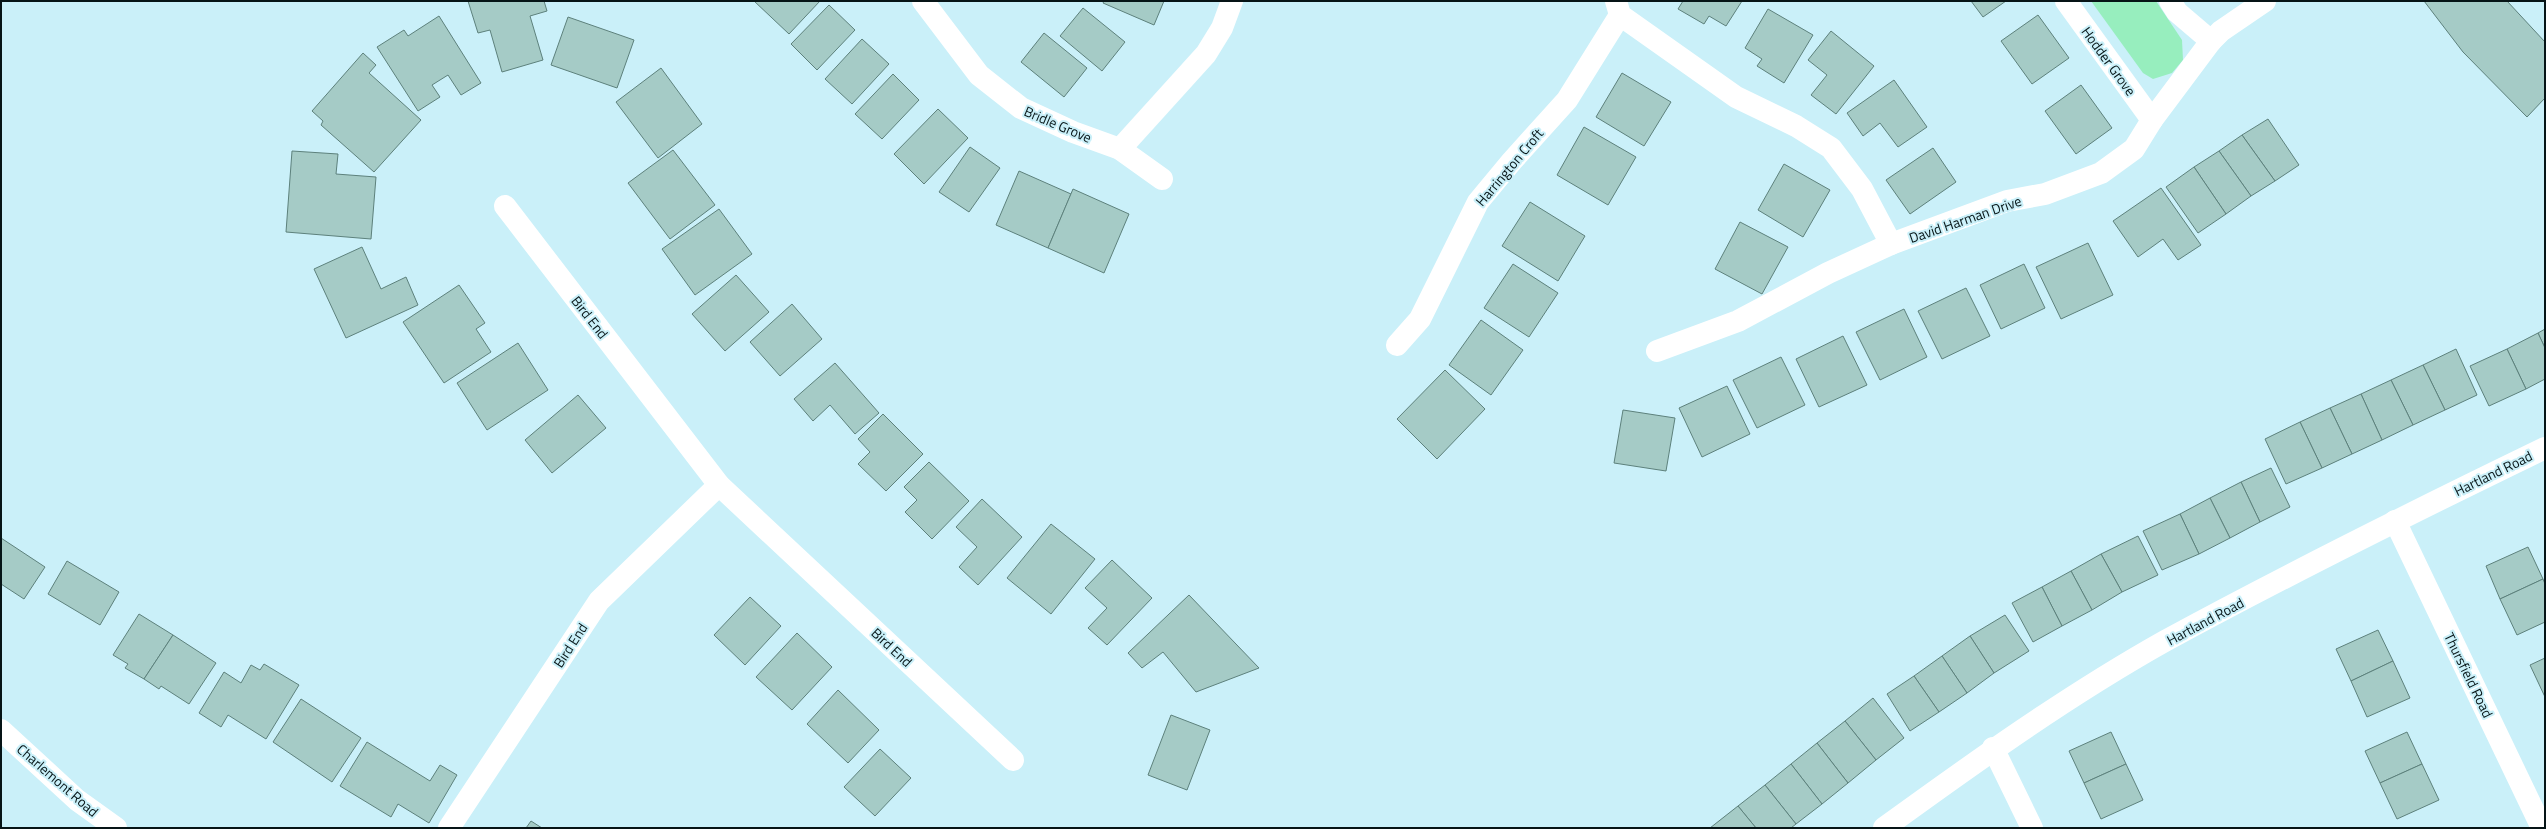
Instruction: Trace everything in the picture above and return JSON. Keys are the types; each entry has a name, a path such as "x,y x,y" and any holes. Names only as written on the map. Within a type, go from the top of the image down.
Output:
{"street":[{"name":"Bridle Grove","path":"923,1 979,75 1021,108 1074,132 1120,149 1162,179"},
{"path":"1120,149 1206,54 1222,28 1232,1"},
{"name":"Hodder Grove","path":"2066,1 2152,120"},
{"path":"2170,1 2177,12 2211,41"},
{"name":"David Harman Drive","path":"1657,351 1738,321 1828,274 1891,244 2007,201 2045,194 2101,173 2134,149 2152,120 2211,41 2221,31 2265,1"},
{"name":"Harrington Croft","path":"1396,345 1420,319 1478,202 1512,161 1567,100 1618,8 1736,97 1796,126 1831,148 1862,189 1891,244"},
{"name":"Bird End","path":"505,206 719,485 1012,760"},
{"name":"Hartland Road","path":"1884,828 1993,748 2164,642 2395,521 2545,448"},
{"name":"Bird End","path":"448,828 599,601 719,485"},
{"name":"Thursfield Road","path":"2395,521 2542,828"},
{"name":"Charlemont Road","path":"1,730 77,800 116,828"},
{"path":"1993,748 2032,828"}],"green space":[{"path":"2091,1 2156,1 2182,40 2183,60 2172,73 2153,79 2143,73"}],"building":[{"path":"468,1 544,1 547,11 530,16 543,60 502,72 490,30 478,33"},
{"path":"754,1 820,1 789,34"},
{"path":"1104,1 1164,1 1154,25 1103,3"},
{"path":"1683,1 1742,1 1726,26 1709,16 1704,24 1678,9"},
{"path":"1971,1 2006,1 1983,17"},
{"path":"2424,1 2507,1 2545,42 2545,98 2527,117 2463,52"},
{"path":"829,5 855,30 817,70 791,44"},
{"path":"1083,8 1125,42 1102,71 1060,36"},
{"path":"1768,9 1813,35 1784,83 1757,66 1762,59 1745,48"},
{"path":"2038,15 2069,58 2032,84 2001,41"},
{"path":"439,16 481,83 461,95 448,75 432,85 440,97 418,111 377,47 404,30 408,36"},
{"path":"568,17 634,40 617,88 551,65"},
{"path":"1831,31 1874,66 1836,114 1811,95 1827,75 1808,60"},
{"path":"1044,33 1087,68 1064,97 1021,62"},
{"path":"862,39 889,64 852,104 825,79"},
{"path":"363,53 376,65 369,73 421,120 374,172 321,125 323,121 312,111"},
{"path":"661,68 702,124 658,158 616,102"},
{"path":"1622,73 1671,102 1644,146 1596,117"},
{"path":"893,74 919,100 882,139 855,114"},
{"path":"1894,80 1927,127 1898,147 1880,123 1863,136 1847,113"},
{"path":"2081,85 2112,128 2076,154 2045,111"},
{"path":"938,109 968,138 924,184 894,154"},
{"path":"2268,119 2299,165 2275,181 2242,135"},
{"path":"1584,127 1636,157 1608,205 1557,175"},
{"path":"2242,135 2275,181 2251,196 2219,151"},
{"path":"970,147 1000,168 969,212 939,192"},
{"path":"1933,148 1956,182 1910,214 1886,180"},
{"path":"673,150 715,205 670,239 628,183"},
{"path":"292,151 338,154 336,174 376,177 371,239 286,232"},
{"path":"2219,151 2251,196 2226,214 2194,167"},
{"path":"1784,164 1830,190 1803,237 1758,210"},
{"path":"2194,167 2226,214 2198,233 2166,187"},
{"path":"1019,171 1071,194 1048,248 996,225"},
{"path":"2161,188 2201,245 2178,260 2163,239 2138,257 2113,221"},
{"path":"1073,189 1129,214 1104,273 1048,248"},
{"path":"1530,202 1585,236 1558,281 1502,246"},
{"path":"719,209 752,254 695,295 662,249"},
{"path":"1740,222 1788,247 1762,294 1715,269"},
{"path":"2088,243 2113,295 2061,319 2036,267"},
{"path":"362,247 381,289 406,277 418,305 346,338 314,269"},
{"path":"1513,264 1558,293 1529,337 1484,308"},
{"path":"2024,264 2045,308 2001,329 1980,285"},
{"path":"736,275 769,312 725,351 692,314"},
{"path":"459,285 485,323 476,329 491,352 444,383 403,322"},
{"path":"1966,288 1990,336 1942,359 1918,311"},
{"path":"792,304 822,339 780,376 750,342"},
{"path":"1904,309 1927,357 1880,380 1856,332"},
{"path":"1481,320 1523,350 1491,395 1449,365"},
{"path":"2545,329 2545,348 2538,333"},
{"path":"2538,333 2545,348 2545,379 2526,389 2507,349"},
{"path":"1843,336 1867,385 1819,407 1796,359"},
{"path":"518,343 548,390 487,430 457,383"},
{"path":"2456,349 2477,395 2445,410 2423,365"},
{"path":"2507,349 2526,389 2489,406 2470,366"},
{"path":"1781,357 1805,405 1757,428 1733,380"},
{"path":"835,363 879,413 855,434 830,405 813,421 794,399"},
{"path":"2423,365 2445,410 2413,425 2391,380"},
{"path":"1445,370 1485,409 1437,459 1397,419"},
{"path":"2391,380 2413,425 2382,440 2361,394"},
{"path":"1727,386 1750,434 1702,457 1679,408"},
{"path":"2361,394 2382,440 2352,454 2330,408"},
{"path":"578,395 606,428 552,473 525,440"},
{"path":"2330,408 2352,454 2322,468 2300,422"},
{"path":"1623,410 1675,418 1666,471 1614,463"},
{"path":"883,414 923,454 886,491 858,464 870,452 858,439"},
{"path":"2300,422 2322,468 2286,484 2265,439"},
{"path":"929,462 969,501 932,539 905,512 917,500 904,487"},
{"path":"2271,468 2290,507 2260,522 2241,482"},
{"path":"2241,482 2260,522 2230,538 2210,498"},
{"path":"2210,498 2230,538 2199,554 2180,514"},
{"path":"982,499 1022,537 978,585 959,567 977,547 956,527"},
{"path":"2180,514 2199,554 2162,570 2143,531"},
{"path":"1051,524 1095,559 1051,614 1007,578"},
{"path":"2138,536 2158,575 2122,592 2101,554"},
{"path":"1,538 45,567 24,599 1,584"},
{"path":"2528,547 2543,579 2500,599 2486,566"},
{"path":"2101,554 2122,592 2092,610 2071,571"},
{"path":"1112,560 1152,598 1107,645 1088,628 1107,608 1085,588"},
{"path":"67,561 119,592 100,625 48,594"},
{"path":"2071,571 2092,610 2062,626 2042,587"},
{"path":"2543,579 2545,584 2545,622 2517,635 2500,599"},
{"path":"2042,587 2062,626 2033,642 2012,603"},
{"path":"1189,595 1259,668 1196,692 1163,652 1142,668 1128,653"},
{"path":"750,597 781,626 745,665 714,635"},
{"path":"139,614 173,635 144,679 125,668 128,664 113,655"},
{"path":"2005,615 2029,651 1994,673 1970,636"},
{"path":"2378,630 2393,661 2351,681 2336,649"},
{"path":"797,633 832,667 792,710 756,677"},
{"path":"173,635 216,663 189,704 161,686 159,689 144,679"},
{"path":"1970,636 1994,673 1967,693 1942,656"},
{"path":"1942,656 1967,693 1939,712 1914,676"},
{"path":"2545,658 2545,697 2530,665"},
{"path":"2393,661 2410,698 2367,717 2351,681"},
{"path":"264,664 299,685 266,739 228,715 221,727 199,713 224,672 241,683 251,665 260,670"},
{"path":"1914,676 1939,712 1910,731 1887,694"},
{"path":"838,690 879,730 848,763 807,724"},
{"path":"1873,698 1904,738 1876,760 1845,721"},
{"path":"301,699 361,738 332,782 273,742"},
{"path":"1171,715 1210,730 1187,790 1148,775"},
{"path":"1845,721 1876,760 1848,783 1817,743"},
{"path":"2111,732 2126,764 2084,783 2069,751"},
{"path":"2407,732 2422,764 2380,783 2365,751"},
{"path":"367,742 430,781 440,765 457,775 429,823 398,804 391,817 340,786"},
{"path":"1817,743 1848,783 1822,804 1791,764"},
{"path":"880,749 911,778 875,816 844,787"},
{"path":"1791,764 1822,804 1796,824 1765,785"},
{"path":"2126,764 2143,800 2101,819 2084,783"},
{"path":"2422,764 2439,800 2397,819 2380,783"},
{"path":"1765,785 1796,824 1791,828 1756,828 1738,806"},
{"path":"1738,806 1756,828 1710,828"},
{"path":"531,821 542,828 526,828"}]}
